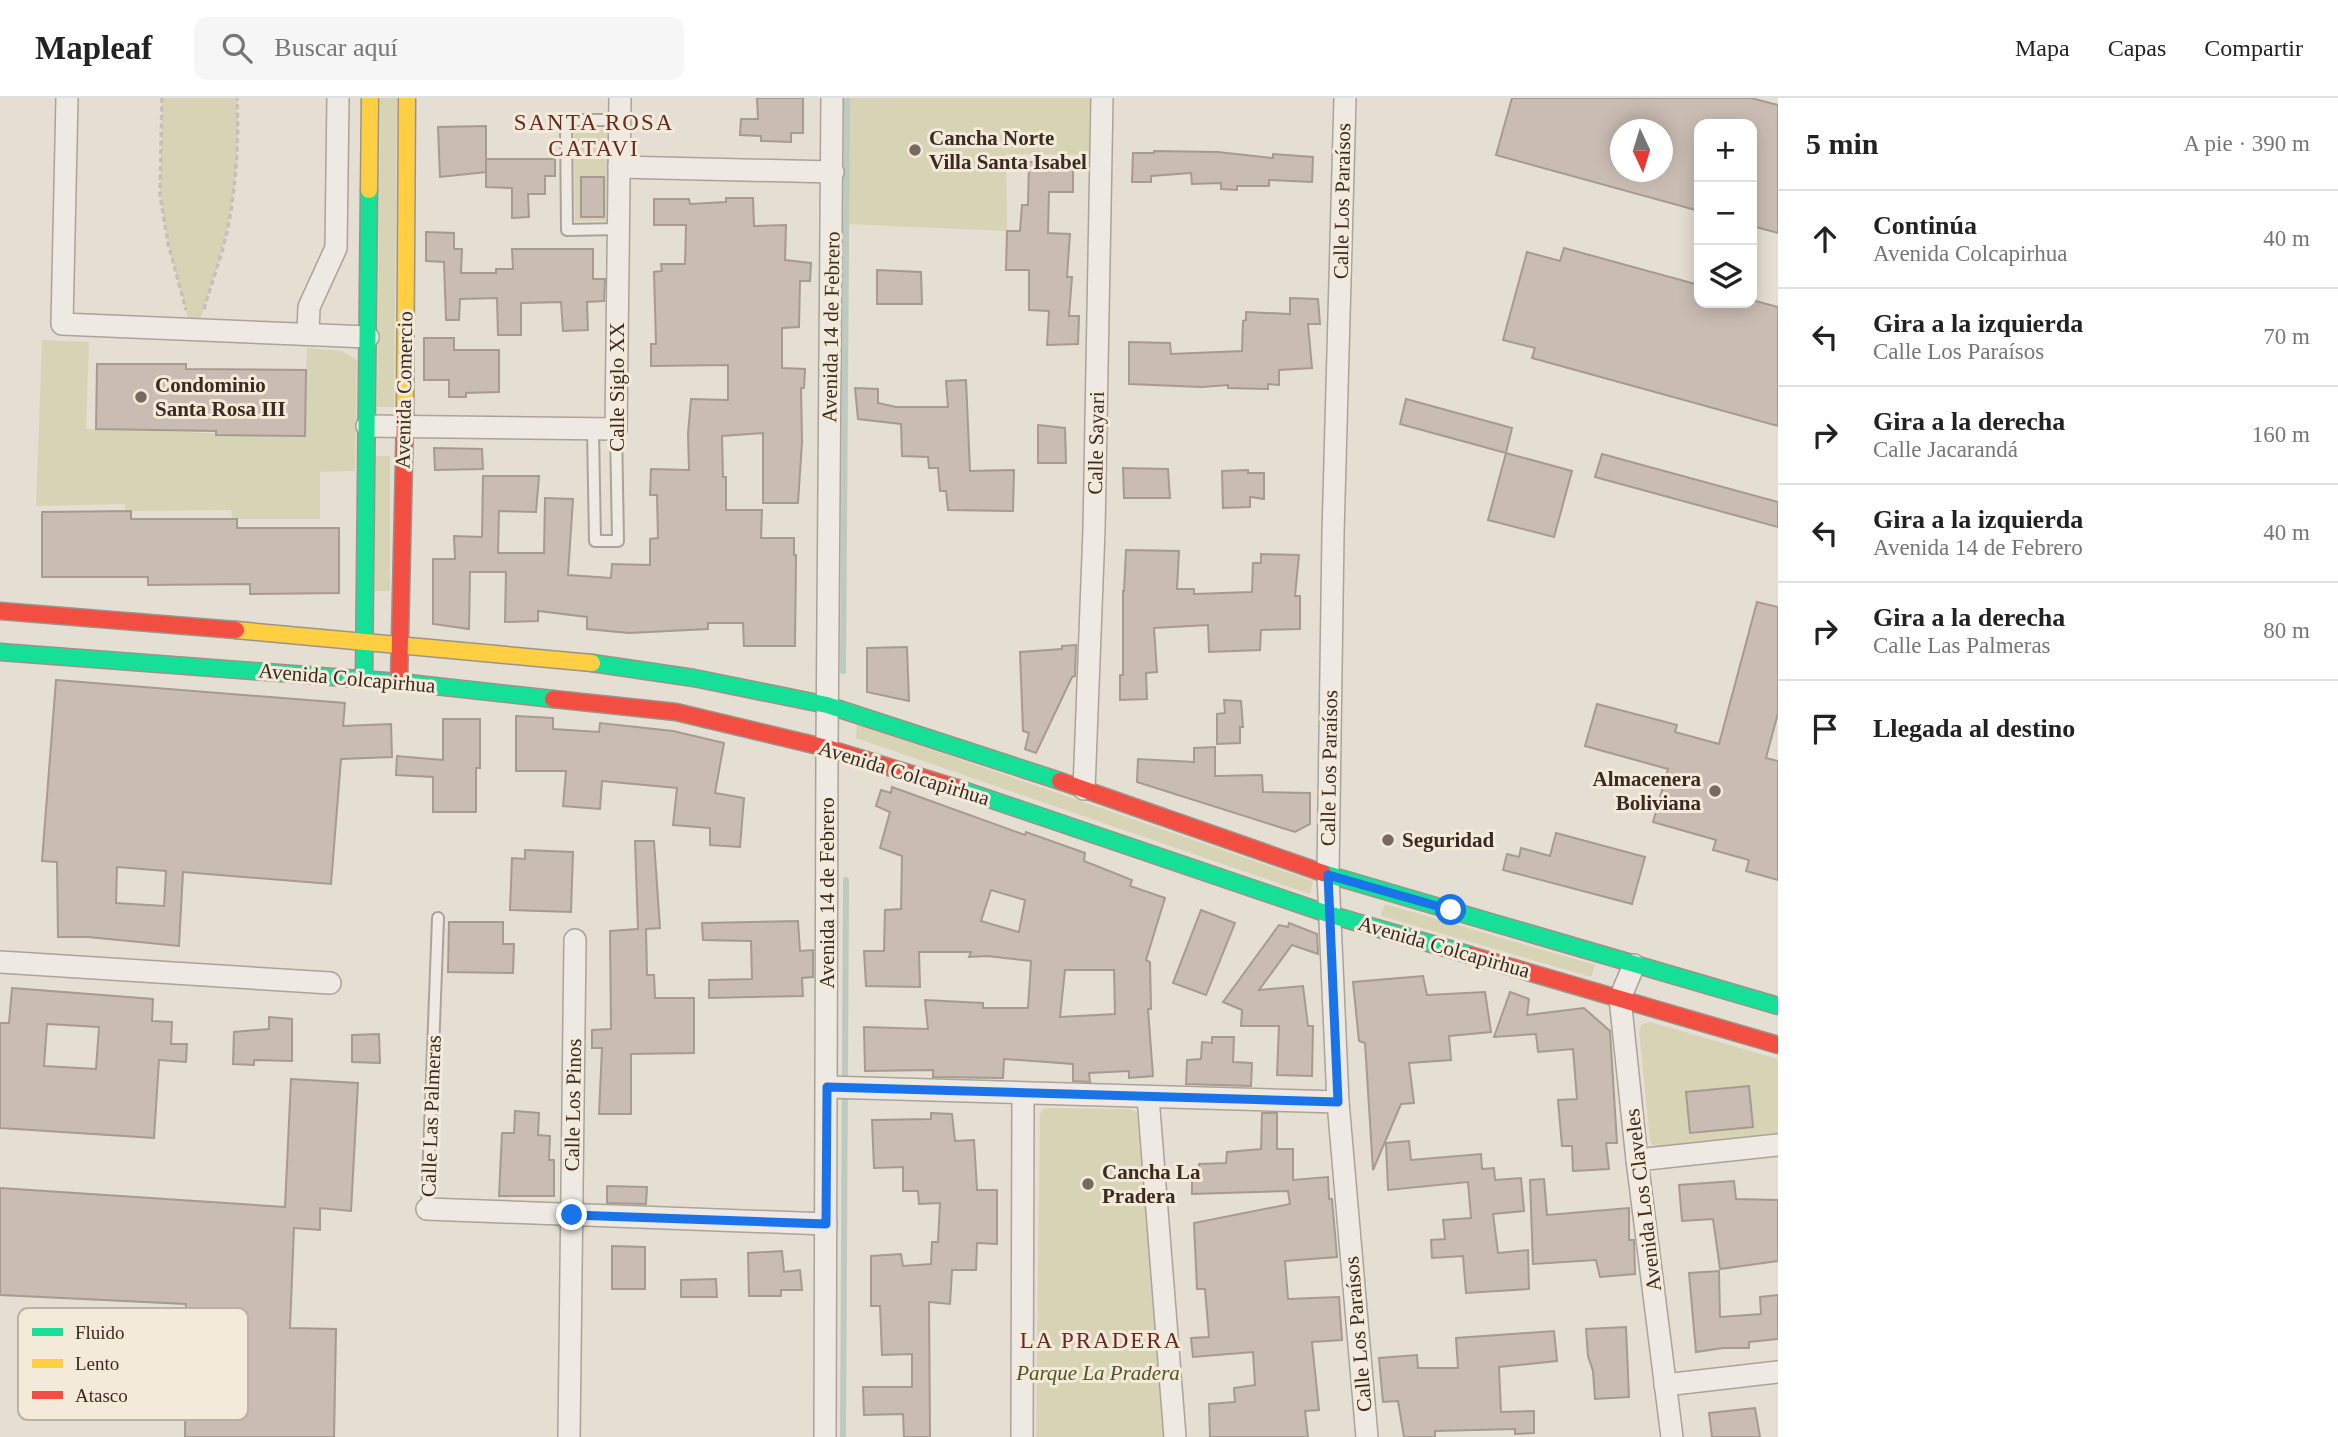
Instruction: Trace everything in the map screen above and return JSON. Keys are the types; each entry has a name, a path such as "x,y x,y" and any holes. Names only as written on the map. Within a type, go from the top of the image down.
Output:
{"main road":[{"name":"Avenida Comercio","path":"364,679 370,98"},
{"name":"Avenida Comercio","path":"399,682 405,427 407,98"},
{"name":"Avenida Colcapirhua","path":"0,611 400,644 612,665 694,678 827,705 1084,789 1328,875 1778,1006"},
{"name":"Avenida Colcapirhua","path":"0,652 399,682 676,712 827,748 912,773 1328,914 1778,1045"}],"street":[{"path":"67,98 62,324 368,337"},
{"path":"308,333 309,307 336,248 338,98"},
{"name":"Calle Siglo XX","path":"616,429 620,98"},
{"name":"Avenida 14 de Febrero","path":"825,1437 832,98"},
{"name":"Calle Sayari","path":"1084,789 1094,530 1102,98"},
{"name":"Calle Los Paraísos","path":"1345,98 1333,534 1328,914 1338,1102 1367,1437"},
{"path":"619,167 832,172"},
{"path":"367,426 616,429"},
{"name":"Calle Los Pinos","path":"569,1437 575,940"},
{"path":"0,962 330,983"},
{"name":"Avenida Los Claveles","path":"1634,965 1620,998 1637,1160 1672,1437"},
{"path":"827,1087 1338,1102"},
{"path":"1022,1437 1023,1094"},
{"path":"1148,1097 1175,1437"},
{"path":"1637,1160 1778,1145"},
{"name":"Calle Las Palmeras","path":"428,1209 826,1224"},
{"path":"1665,1385 1778,1372"}],"lane":[{"path":"1334,98 1345,98"},
{"path":"618,229 567,230 566,120 620,120"},
{"name":"Calle Siglo XX","path":"593,429 595,541 618,541 616,429"},
{"name":"Calle Las Palmeras","path":"428,1209 438,918"}],"path":[{"path":"162,98 160,195 169,243 193,329 201,318 226,234 236,179 239,134 237,98"}],"green space":[{"path":"162,98 237,98 233,200 224,244 201,318 188,318 168,243 160,195"},
{"path":"380,98 397,98 394,407 377,407"},
{"path":"849,98 1090,98 1089,155 1006,154 1007,231 846,224"},
{"path":"574,130 610,130 611,221 575,221"},
{"path":"42,340 89,342 86,429 304,436 307,348 342,351 357,360 355,471 320,472 320,519 232,519 231,510 125,511 125,504 36,506"},
{"path":"375,456 390,456 390,591 375,591"},
{"path":"857,724 1313,881 1310,894 856,738"},
{"path":"1385,904 1595,965 1591,977 1381,916"},
{"path":"1650,1022 1778,1059 1778,1137 1660,1148 1653,1146 1650,1140 1639,1031 1642,1024"},
{"name":"Parque La Pradera","path":"1047,1108 1131,1109 1137,1113 1164,1437 1036,1437 1040,1114"}],"building":[{"path":"757,98 803,98 803,133 791,133 791,142 761,141 761,136 740,135 741,119 758,119"},
{"path":"1512,98 1751,98 1778,105 1778,233 1757,227 1757,119 1694,119 1694,210 1496,155"},
{"path":"486,126 486,172 440,177 438,127"},
{"path":"1218,152 1273,158 1273,154 1313,157 1312,182 1269,180 1269,186 1221,189 1221,183 1192,184 1191,173 1151,176 1151,182 1132,182 1133,153"},
{"path":"486,159 555,159 555,176 545,176 545,194 528,194 529,217 512,218 512,188 486,187"},
{"path":"1029,162 1073,162 1073,192 1049,192 1048,233 1070,234 1067,277 1072,277 1069,316 1079,316 1078,344 1047,345 1049,311 1029,310 1029,270 1006,270 1007,231 1020,231 1022,205 1028,205"},
{"path":"581,177 604,177 604,217 581,217"},
{"path":"726,198 753,198 754,226 786,225 785,260 811,263 810,281 800,281 799,327 782,328 782,368 805,369 804,388 801,388 802,442 798,503 763,503 763,433 722,436 726,510 762,510 761,538 794,538 795,646 744,646 743,623 708,623 708,629 629,633 587,629 587,617 538,611 538,621 505,622 506,572 470,572 469,629 433,624 433,559 455,559 454,536 482,537 483,476 539,476 536,512 499,511 498,553 544,553 545,498 573,499 568,575 611,578 612,564 650,565 650,539 658,538 657,495 650,495 651,469 689,470 691,399 728,400 728,365 651,366 651,344 656,344 654,272 662,271 661,264 685,264 686,225 654,225 654,199 689,199 690,204 726,202"},
{"path":"426,232 454,233 454,249 462,249 461,273 496,273 496,269 513,269 512,249 593,249 593,279 605,279 604,301 587,302 588,330 563,331 561,302 521,303 521,335 498,335 497,298 460,299 459,320 446,320 444,262 426,261"},
{"path":"1564,248 1694,284 1694,308 1757,308 1757,301 1778,307 1778,426 1532,358 1535,348 1503,340 1527,252 1560,261"},
{"path":"877,270 921,272 922,304 877,304"},
{"path":"1290,298 1318,299 1320,324 1308,324 1312,368 1279,370 1279,385 1268,384 1268,389 1228,388 1228,385 1202,387 1129,384 1129,342 1170,343 1171,354 1242,351 1246,312 1290,314"},
{"path":"424,338 454,338 454,350 499,350 499,392 466,393 466,397 449,397 449,380 424,380"},
{"path":"97,364 186,364 186,369 306,370 305,436 96,429"},
{"path":"966,380 970,471 1014,470 1013,511 948,510 946,491 940,491 938,468 929,468 928,457 902,456 901,424 858,419 855,388 878,389 878,403 896,407 948,407 946,381"},
{"path":"1406,399 1512,428 1506,453 1400,424"},
{"path":"1038,425 1065,428 1066,463 1038,463"},
{"path":"434,448 482,449 483,469 435,470"},
{"path":"1506,453 1572,471 1554,537 1488,520"},
{"path":"1602,454 1778,502 1778,527 1595,477"},
{"path":"1123,468 1168,469 1170,498 1124,498"},
{"path":"1248,470 1248,473 1264,473 1264,499 1250,497 1250,507 1223,508 1222,471"},
{"path":"131,511 131,519 237,519 237,528 339,528 339,593 250,594 250,584 148,585 148,577 42,577 42,512"},
{"path":"1126,550 1179,551 1177,589 1194,589 1194,594 1252,592 1253,563 1261,563 1261,554 1299,555 1295,596 1300,596 1300,629 1261,630 1260,650 1209,652 1208,625 1154,628 1157,672 1146,673 1147,699 1120,700"},
{"path":"1757,602 1778,607 1778,713 1766,758 1778,761 1778,880 1746,871 1749,860 1713,850 1716,840 1653,822 1668,769 1585,746 1597,704 1677,725 1675,732 1719,744"},
{"path":"1076,645 1075,676 1072,677 1036,753 1025,749 1029,733 1023,731 1020,652 1062,649 1062,646"},
{"path":"907,647 909,701 867,692 867,648"},
{"path":"56,680 345,703 343,726 391,724 392,757 341,759 331,884 183,872 179,946 88,937 58,937 57,862 42,861","holes":["117,867 166,871 164,906 116,903"]},
{"path":"1224,700 1241,701 1243,727 1240,727 1240,743 1217,744 1217,714 1225,713"},
{"path":"516,716 553,718 553,729 599,732 600,723 673,731 724,743 715,793 744,798 740,847 710,845 710,828 673,825 677,788 602,781 600,809 563,806 566,771 516,771"},
{"path":"443,719 480,719 480,768 476,768 476,812 433,812 433,777 396,775 397,756 443,760"},
{"path":"1215,747 1215,776 1262,775 1263,792 1310,793 1310,824 1295,832 1137,782 1138,759 1194,762 1194,748"},
{"path":"892,787 1025,835 1026,832 1085,853 1084,861 1132,880 1130,886 1165,898 1146,960 1150,962 1151,1009 1148,1009 1153,1076 1129,1078 1129,1071 1089,1073 1090,1082 1073,1081 1073,1064 1004,1059 1003,1078 933,1077 933,1070 865,1071 864,1027 928,1029 925,1000 983,1003 983,1008 1028,1008 1031,961 987,956 969,957 971,952 919,952 920,987 866,986 864,951 884,951 885,910 901,909 902,856 880,848 890,812 876,806 881,790 891,793","holes":["991,890 1025,900 1019,932 981,921","1065,970 1114,970 1115,1014 1060,1017"]},
{"path":"1556,833 1645,857 1632,904 1503,870 1507,854 1519,857 1521,848 1550,856"},
{"path":"635,841 654,841 660,928 646,929 647,975 654,975 655,998 694,998 694,1053 631,1054 631,1114 599,1114 602,1048 592,1048 592,1030 611,1029 610,931 638,929"},
{"path":"525,850 573,852 571,912 510,910 512,858 525,859"},
{"path":"1201,910 1235,923 1206,995 1173,983"},
{"path":"798,921 800,951 813,950 813,977 802,978 803,996 709,998 709,980 752,979 751,941 703,940 702,923"},
{"path":"449,922 503,922 503,944 514,944 513,973 448,972"},
{"path":"1289,923 1317,934 1318,954 1292,945 1259,990 1303,986 1308,1026 1313,1026 1312,1076 1277,1075 1279,1026 1241,1026 1242,1010 1223,1002 1279,925 1288,927"},
{"path":"1423,976 1427,995 1485,992 1491,1032 1449,1036 1451,1060 1409,1063 1414,1103 1401,1104 1373,1170 1365,1043 1359,1041 1353,982"},
{"path":"12,988 153,999 152,1021 172,1022 171,1044 187,1044 186,1062 159,1060 154,1138 0,1128 0,1023 9,1023","holes":["47,1024 99,1027 96,1069 44,1066"]},
{"path":"1510,992 1529,999 1527,1015 1584,1008 1610,1031 1617,1143 1606,1143 1609,1169 1573,1171 1572,1146 1562,1146 1558,1100 1577,1099 1573,1049 1538,1052 1536,1034 1494,1037"},
{"path":"269,1017 292,1019 292,1061 254,1060 254,1065 233,1064 234,1032 269,1029"},
{"path":"379,1034 380,1063 352,1062 352,1035"},
{"path":"1212,1037 1234,1037 1233,1062 1252,1063 1251,1086 1186,1084 1187,1060 1201,1059 1202,1042 1212,1043"},
{"path":"291,1079 358,1083 351,1211 320,1208 320,1230 294,1228 290,1328 336,1329 334,1437 185,1437 185,1420 248,1420 248,1308 186,1308 186,1304 0,1295 0,1188 285,1207"},
{"path":"1749,1086 1753,1127 1690,1133 1686,1092"},
{"path":"515,1111 539,1113 538,1135 550,1136 549,1160 554,1160 554,1196 499,1196 502,1133 514,1133"},
{"path":"931,1113 952,1114 955,1141 974,1140 977,1190 997,1190 997,1244 977,1243 976,1270 952,1270 950,1304 929,1302 930,1437 904,1437 903,1414 864,1415 863,1387 912,1387 912,1354 882,1355 880,1306 871,1306 871,1256 901,1254 903,1266 931,1264 932,1242 938,1242 940,1203 919,1204 918,1191 903,1191 903,1167 874,1168 872,1120 931,1119"},
{"path":"1262,1113 1277,1113 1277,1149 1293,1149 1293,1180 1328,1177 1337,1257 1285,1261 1288,1299 1339,1297 1342,1340 1312,1342 1319,1410 1305,1411 1308,1437 1210,1437 1209,1404 1235,1402 1234,1388 1255,1385 1253,1352 1193,1357 1191,1338 1209,1337 1205,1289 1197,1289 1194,1223 1290,1204 1288,1191 1192,1194 1192,1170 1199,1170 1199,1164 1226,1163 1227,1152 1261,1149"},
{"path":"1409,1141 1411,1160 1481,1154 1482,1169 1494,1168 1495,1180 1521,1178 1524,1211 1493,1214 1498,1253 1528,1250 1529,1289 1466,1293 1463,1256 1432,1258 1431,1240 1445,1239 1443,1220 1471,1218 1468,1182 1388,1190 1386,1143"},
{"path":"1544,1179 1547,1215 1629,1208 1629,1240 1634,1240 1635,1274 1600,1277 1596,1260 1533,1264 1530,1180"},
{"path":"1734,1181 1736,1199 1778,1200 1778,1261 1720,1269 1713,1219 1682,1221 1679,1185"},
{"path":"607,1186 647,1187 646,1204 607,1203"},
{"path":"612,1246 645,1247 645,1289 612,1289"},
{"path":"782,1251 784,1272 800,1270 802,1290 781,1290 781,1296 749,1296 748,1253"},
{"path":"1719,1271 1720,1317 1761,1314 1760,1297 1778,1295 1778,1339 1749,1342 1749,1348 1696,1352 1689,1273"},
{"path":"716,1279 717,1297 681,1297 681,1280"},
{"path":"1626,1327 1629,1397 1595,1399 1586,1329"},
{"path":"1554,1331 1557,1361 1499,1367 1501,1412 1534,1411 1534,1433 1515,1434 1515,1429 1435,1431 1435,1437 1404,1437 1398,1401 1383,1402 1379,1358 1417,1355 1418,1368 1458,1368 1456,1338"},
{"path":"1755,1408 1760,1437 1712,1437 1709,1413"}],"waterway":[{"path":"843,671 847,98"},
{"path":"843,1437 846,880"}],"traffic: fast":[{"path":"364,679 369,190"},
{"path":"0,652 399,682 553,699"},
{"path":"592,663 694,678 827,705 1060,781"},
{"path":"957,788 1328,914 1470,955"},
{"path":"1323,873 1778,1006"}],"traffic: slow":[{"path":"369,190 370,98"},
{"path":"405,415 407,98"},
{"path":"236,630 592,663"}],"traffic: jam":[{"path":"399,682 405,415"},
{"path":"0,611 236,630"},
{"path":"553,699 676,712 827,748 957,788"},
{"path":"1060,781 1323,873"},
{"path":"1470,955 1778,1045"}],"place":[{"name":"Cancha Norte Villa Santa Isabel","path":"915,150"},
{"name":"Condominio Santa Rosa III","path":"141,397"},
{"name":"Almacenera Boliviana","path":"1715,791"},
{"name":"Seguridad","path":"1388,840"},
{"name":"Cancha La Pradera","path":"1088,1184"}],"district":[{"name":"SANTA ROSA CATAVI","path":"594,135"},
{"name":"LA PRADERA","path":"1101,1340"}],"route":[{"path":"572,1215 826,1224 827,1087 1338,1102 1328,875 1451,910"}]}
